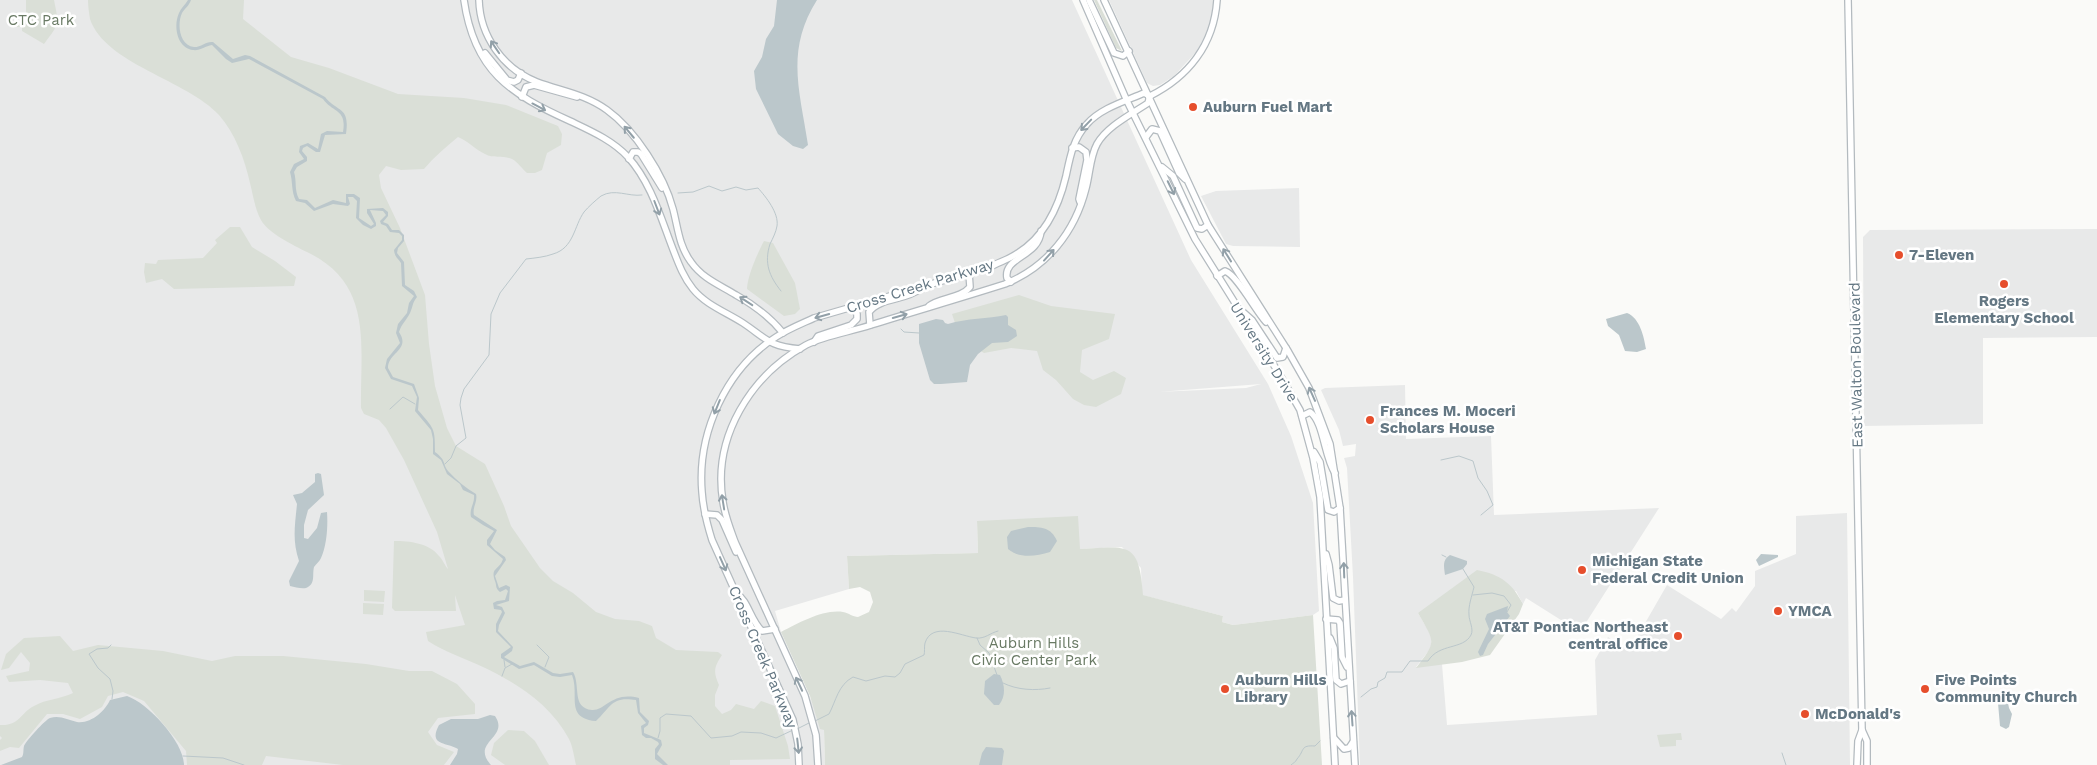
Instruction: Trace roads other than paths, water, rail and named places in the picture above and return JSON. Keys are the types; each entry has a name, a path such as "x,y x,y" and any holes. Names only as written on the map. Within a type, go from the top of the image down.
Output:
{"street":[{"path":"464,0 469,27 479,49 494,73 514,93 603,137 629,159 650,190 688,282 706,302 741,322 769,343 800,349"},
{"path":"479,0 482,21 493,46 504,60 520,73 535,81 589,98 615,117 655,168 669,198 682,246 696,269 711,281 752,305 770,319 783,333"},
{"name":"University Drive","path":"1083,0 1127,100 1195,239 1280,375 1302,416 1310,444 1320,497 1335,765"},
{"path":"1089,0 1114,53 1123,56 1129,51"},
{"name":"University Drive","path":"1104,0 1208,225 1300,371 1320,414 1330,444 1340,508 1355,765"},
{"path":"1150,96 1168,87 1196,61 1213,26 1217,0"},
{"name":"East Walton Boulevard","path":"1848,0 1862,730 1858,741 1857,765"},
{"path":"479,49 507,80 514,82 518,80 520,73"},
{"path":"522,97 526,87 534,85 570,96 589,98"},
{"name":"Cross Creek Parkway","path":"799,765 798,744 793,720 712,540 705,514 702,490 702,466 705,443 723,395 743,366 769,343 783,333 814,318 990,267 1018,254 1034,241 1058,203 1072,148 1078,134 1088,122 1100,113 1144,93 1150,96 1148,104 1105,134 1098,143 1092,157 1076,218 1050,254 1038,267 1011,282 814,342 800,349 769,372 751,392 736,416 723,456 721,484 727,520 812,716 816,734 818,765"},
{"path":"1146,137 1152,129 1160,131 1179,173 1189,182"},
{"path":"1072,148 1079,147 1086,152 1087,160 1079,199 1081,204"},
{"path":"629,159 633,152 641,154 669,198"},
{"path":"1160,166 1173,176 1197,228 1202,229 1208,225"},
{"path":"1011,282 1007,278 1008,266 1031,250 1040,240 1041,231"},
{"path":"1217,276 1225,271 1232,275 1257,313 1274,330"},
{"path":"925,309 934,302 965,292 970,287 969,273"},
{"path":"870,326 870,312 874,306 913,294 924,286"},
{"path":"814,342 818,336 851,326 857,319 857,314 852,307"},
{"path":"1237,308 1252,320 1277,358 1283,358 1286,348"},
{"path":"1302,416 1308,412 1316,418 1329,463 1336,475"},
{"path":"1310,444 1320,462 1328,510 1334,512 1340,508"},
{"path":"705,514 717,515 722,520 735,551 745,564"},
{"path":"1324,547 1330,565 1333,598 1339,601 1345,600"},
{"path":"736,592 742,596 754,625 762,631 775,629"},
{"path":"1326,619 1338,620 1340,623 1342,657 1349,671"},
{"path":"1328,634 1334,648 1336,680 1341,684 1350,682"},
{"name":"East Walton Boulevard","path":"1862,730 1867,741 1867,765"},
{"path":"1334,738 1344,749 1349,748 1353,742"}],"waterway":[{"path":"678,193 693,192 709,186 722,191 736,187 746,190 758,188 776,216 777,226 768,251 768,263 773,280 781,291"},
{"path":"445,464 451,458 456,446 466,438 460,405 461,398 464,389 489,355 491,314 500,293 526,259 550,255 565,247 573,236 584,212 601,196 611,193 642,195"},
{"path":"901,329 904,332 919,333"},
{"path":"390,409 403,397 415,404"},
{"path":"1441,460 1459,456 1473,461 1478,478 1487,491 1493,505 1481,515"},
{"path":"1442,555 1446,557"},
{"path":"1361,697 1377,687 1378,682 1385,678 1387,672 1402,672 1410,661 1428,661 1438,651 1462,643 1471,635 1472,628 1469,612 1474,587 1463,569"},
{"path":"1473,595 1492,593 1504,596 1511,605 1507,612"},
{"path":"815,721 829,714 838,694 848,680 853,677 866,681 885,676 895,677 900,673 905,664 924,655 925,643 929,636 934,633 940,631 979,638 998,631"},
{"path":"977,638 980,645 989,653 997,675"},
{"path":"111,645 108,648 97,649 89,654 98,668 110,679 113,691 112,699"},
{"path":"537,645 549,657 545,667"},
{"path":"504,660 505,667"},
{"path":"502,676 505,668 512,664"},
{"path":"1003,683 1026,689 1050,688"},
{"path":"658,738 660,718 666,714 691,716 711,738 732,736 741,732 761,733 776,738 793,730"},
{"path":"797,729 811,722"},
{"path":"1291,765 1305,747 1315,746 1320,741"},
{"path":"1782,753 1786,765"},
{"path":"183,756 223,758 244,765"}],"place":[{"name":"Auburn Fuel Mart","path":"1193,107"},
{"name":"7-Eleven","path":"1899,255"},
{"name":"Rogers Elementary School","path":"2004,284"},
{"name":"Frances M. Moceri Scholars House","path":"1370,420"},
{"name":"Michigan State Federal Credit Union","path":"1582,570"},
{"name":"YMCA","path":"1778,611"},
{"name":"AT&T Pontiac Northeast central office","path":"1678,636"},
{"name":"Auburn Hills Library","path":"1225,689"},
{"name":"Five Points Community Church","path":"1925,689"},
{"name":"McDonald's","path":"1805,714"}],"park label":[{"name":"CTC Park","path":"41,20"},
{"name":"Auburn Hills Civic Center Park","path":"1034,652"}]}
